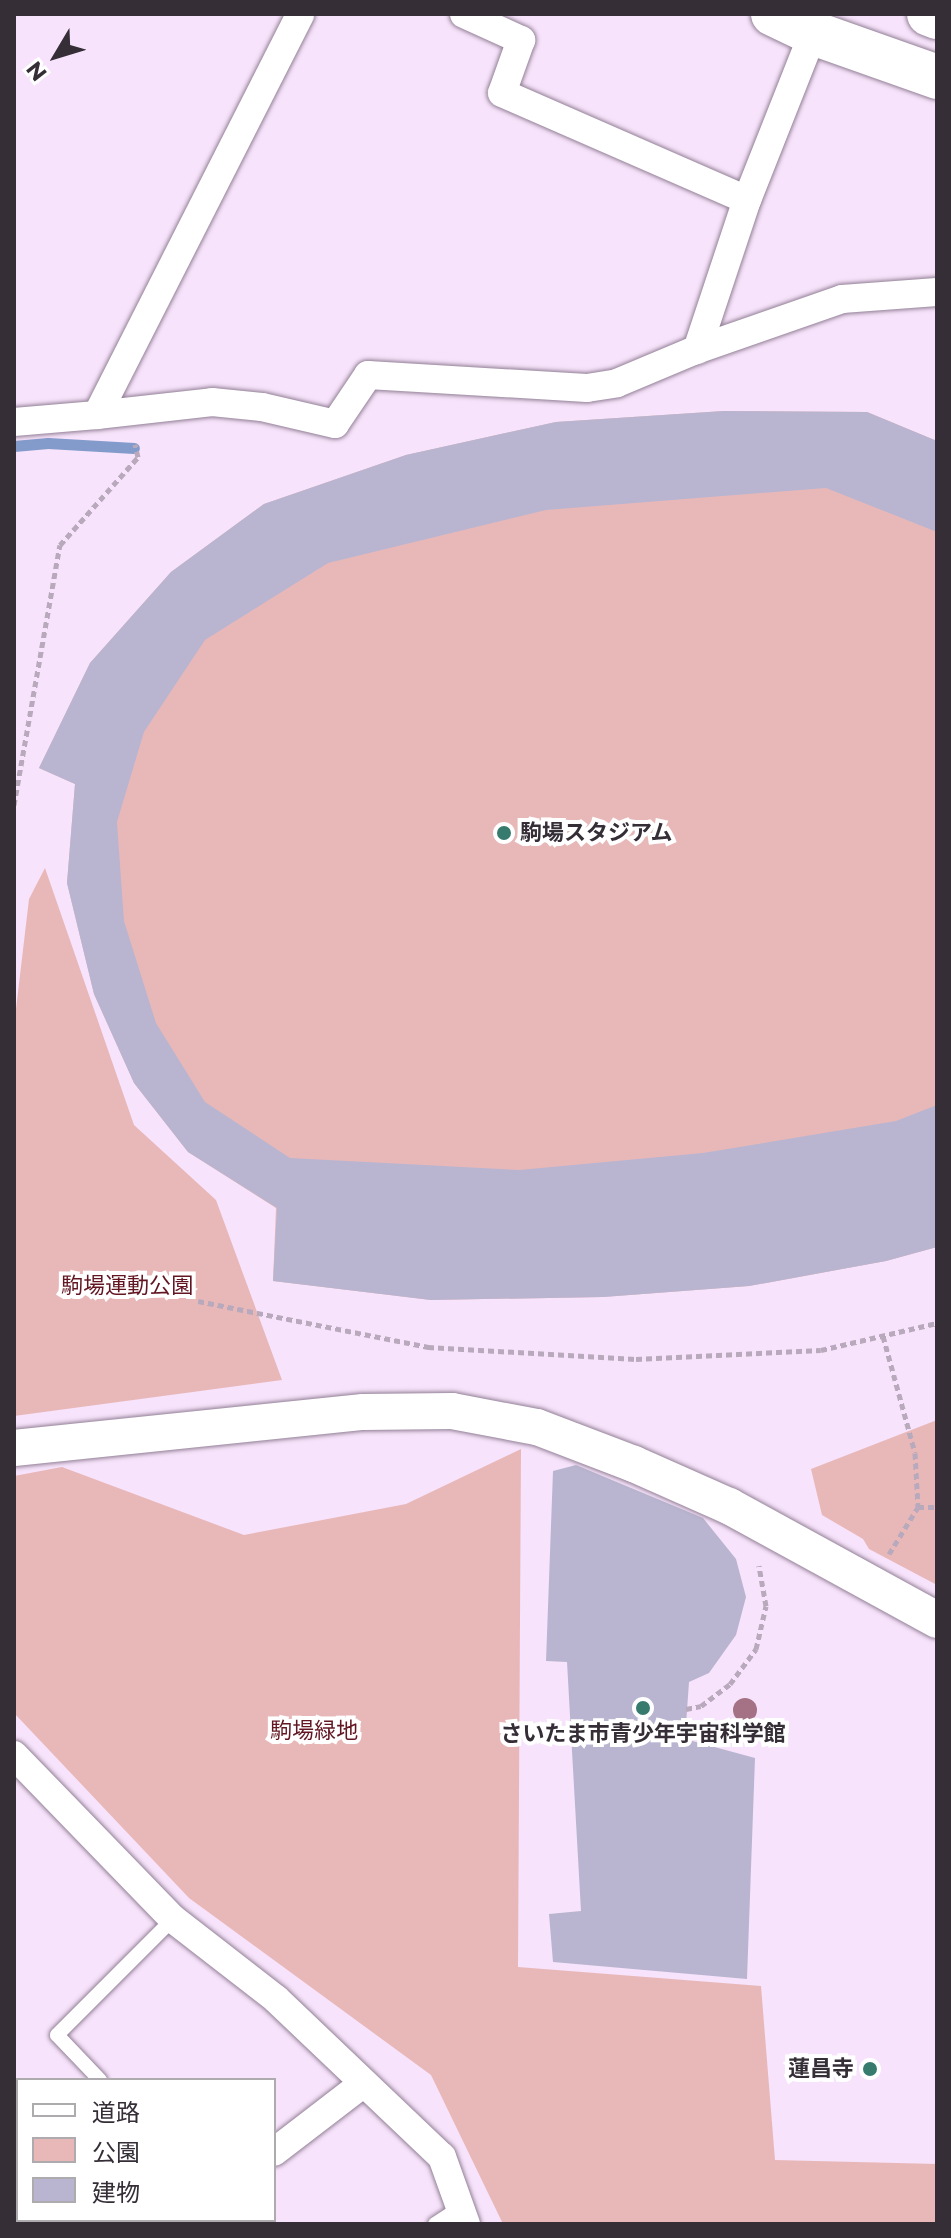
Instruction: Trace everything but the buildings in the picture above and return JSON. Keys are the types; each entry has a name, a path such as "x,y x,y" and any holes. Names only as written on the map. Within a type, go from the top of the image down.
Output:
{"highway":[{"path":"773,14 813,33 937,77"},
{"path":"929,14 937,17"}],"street":[{"path":"97,415 300,14"},
{"path":"464,14 521,40 502,93 747,200"},
{"path":"697,350 747,200 813,33"},
{"path":"14,422 212,402 262,407 335,424 368,375 587,388 617,383 697,350 842,299 937,292"},
{"path":"14,1448 363,1412 452,1411 537,1427 634,1464 729,1506 937,1620"},
{"path":"14,1755 173,1919 276,1999 442,2157 463,2216"},
{"path":"276,2150 364,2083"}],"lane":[{"path":"98,2078 57,2035 173,1919"},
{"path":"435,2224 463,2216"}],"path":[{"path":"14,805 60,545 138,457 135,442"},
{"path":"198,1301 428,1347 636,1359 821,1350 937,1323"},
{"path":"883,1336 915,1453 918,1507 885,1561"},
{"path":"918,1507 937,1507"},
{"path":"686,1709 701,1706 730,1684 756,1649 766,1606 758,1564"}],"green space":[{"name":"駒場スタジアム","path":"724,411 867,412 937,441 937,1247 886,1261 749,1286 603,1297 431,1300 273,1281 276,1208 188,1152 134,1083 94,994 67,883 75,784 39,768 90,663 171,572 264,504 406,455 556,422"},
{"name":"駒場運動公園","path":"45,868 134,1125 216,1200 282,1380 14,1416 14,1026 29,899"},
{"path":"937,1420 937,1585 869,1549 863,1539 822,1515 811,1469"},
{"name":"駒場緑地","path":"521,1449 518,1967 761,1986 775,2160 937,2164 937,2224 503,2224 431,2075 189,1898 14,1713 14,1476 62,1467 244,1535 406,1504"}],"waterway":[{"path":"14,446 48,443 134,448"}],"place":[{"name":"駒場スタジアム","path":"504,833"},
{"name":"さいたま市青少年宇宙科学館","path":"643,1708"},
{"name":"蓮昌寺","path":"870,2069"}]}
